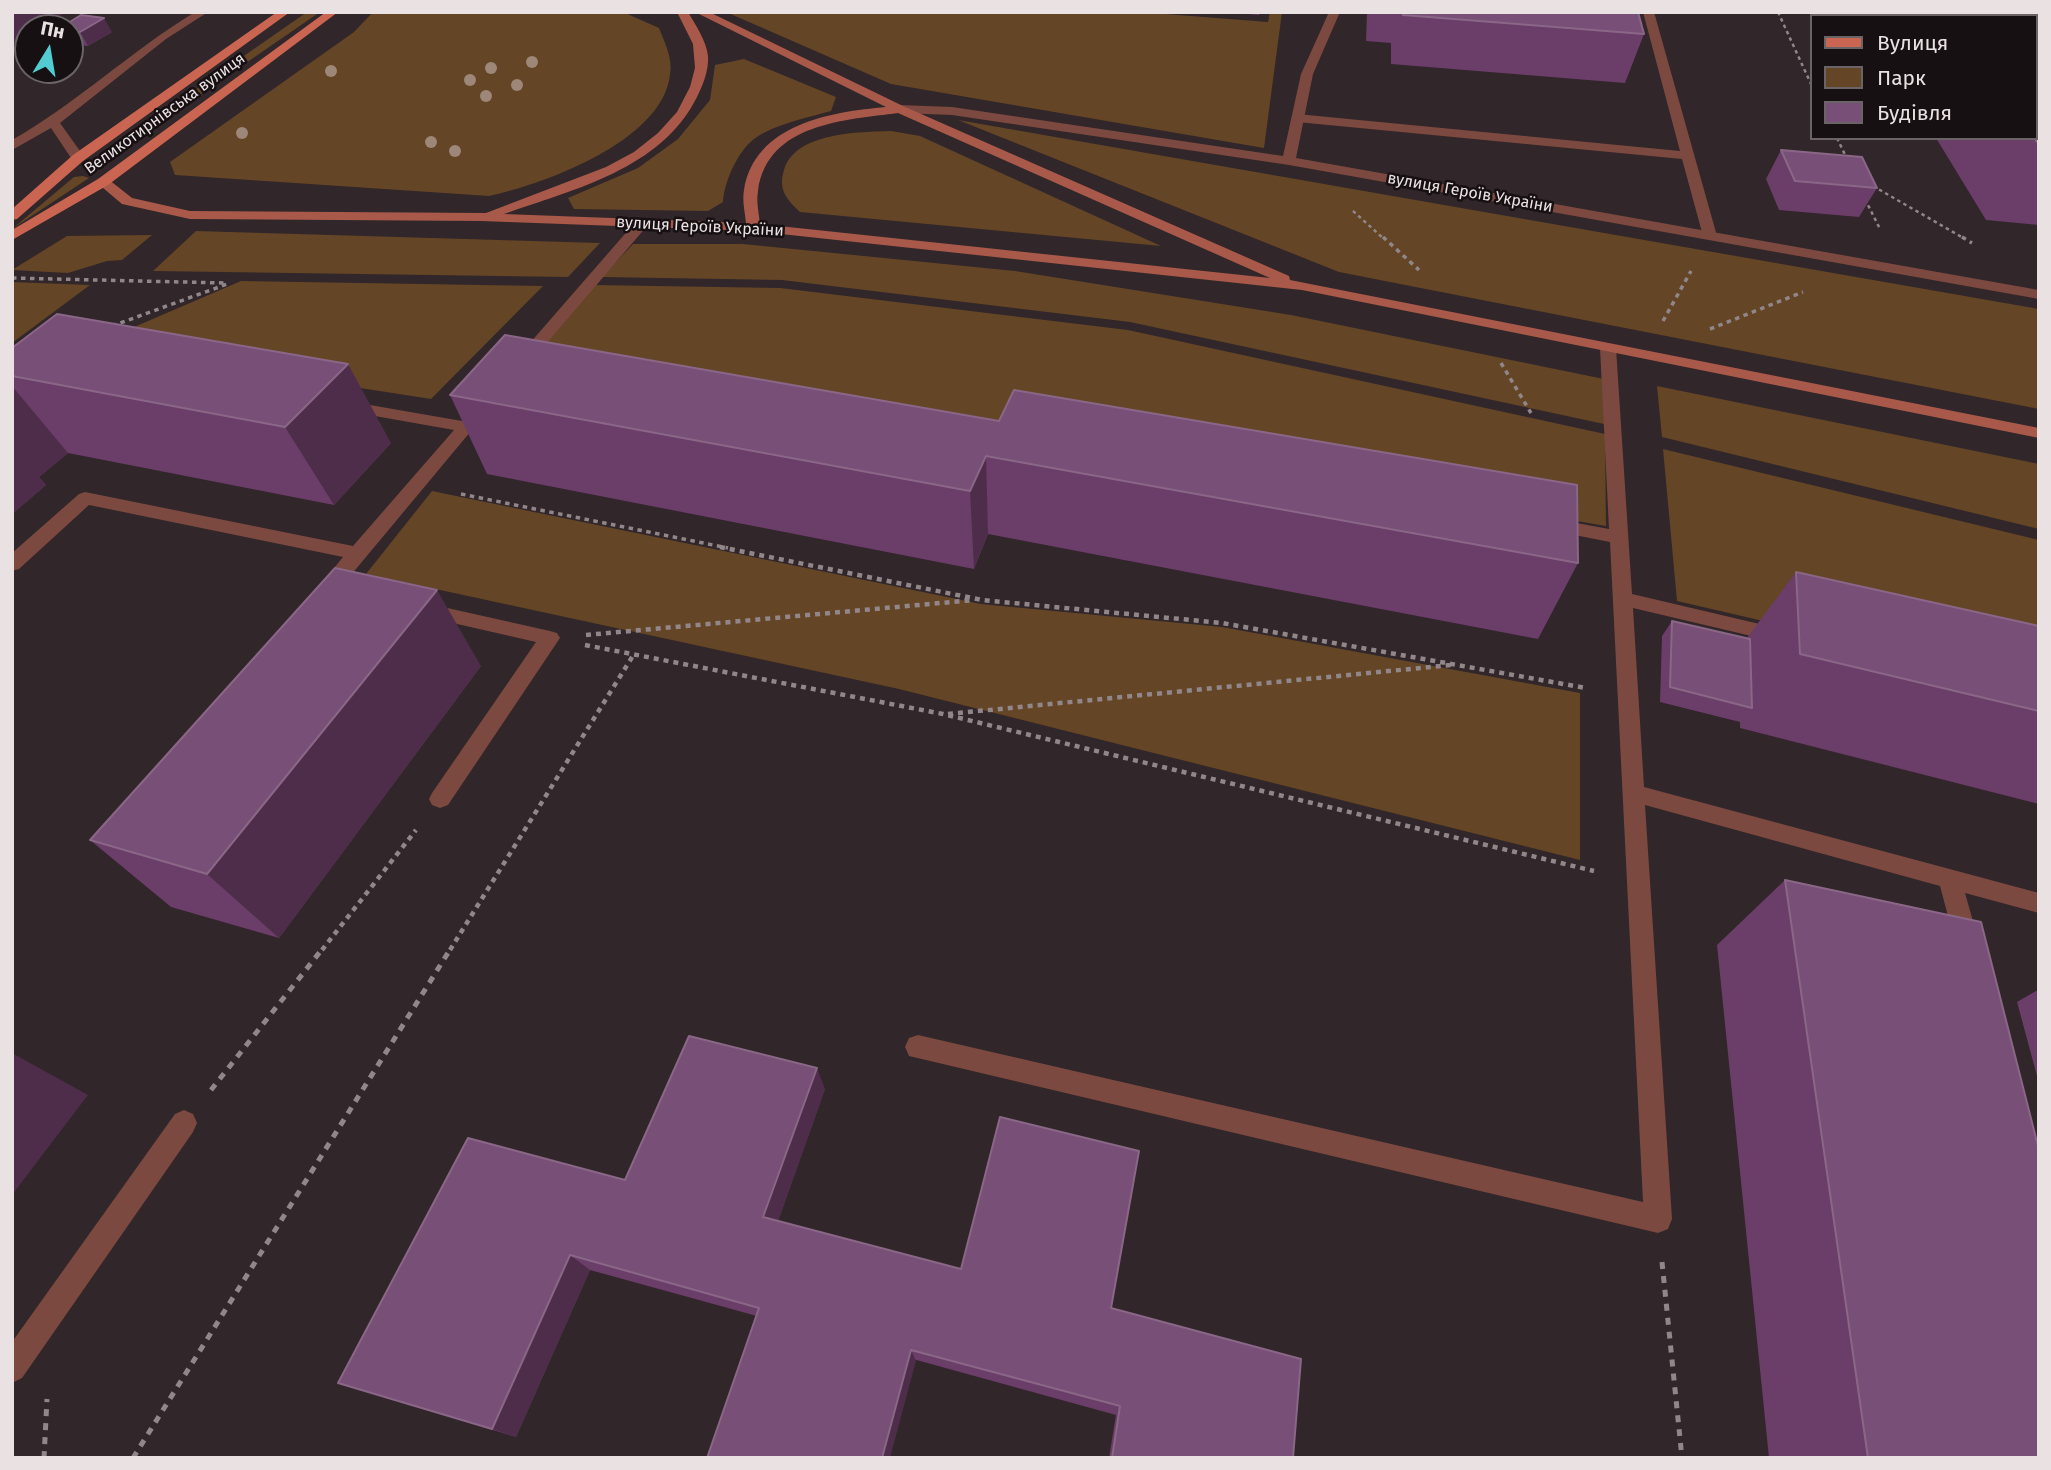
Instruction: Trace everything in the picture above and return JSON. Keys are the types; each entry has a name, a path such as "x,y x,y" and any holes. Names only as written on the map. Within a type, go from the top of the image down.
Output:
{"main road":[{"name":"Великотирнівська вулиця","path":"12,236 285,12"},
{"name":"Великотирнівська вулиця","path":"12,216 90,171 333,12"},
{"path":"481,217 609,171 645,151 671,129 691,102 702,57 696,36 682,12"},
{"name":"вулиця Героїв України","path":"700,12 899,110 1302,286"},
{"path":"753,227 751,188 762,159 775,143 827,120 857,113 899,110"},
{"name":"вулиця Героїв України","path":"90,171 127,201 190,215 481,217 753,227 1302,286 2039,433"}],"street":[{"path":"12,146 52,122 162,37 203,12"},
{"path":"1289,161 1307,74 1335,12"},
{"path":"1648,12 1685,155 1710,236"},
{"name":"вулиця Героїв України","path":"899,110 952,111 1289,161 2039,295"},
{"path":"1297,118 1685,155"},
{"path":"52,122 90,171"},
{"path":"509,377 542,348 642,223"},
{"path":"918,1047 1658,1219 1608,348"},
{"path":"353,593 327,588 492,397"},
{"path":"334,403 466,427"},
{"path":"12,564 85,498 357,553"},
{"path":"1537,522 1619,537"},
{"path":"1623,599 1797,640"},
{"path":"405,606 550,638 440,799"},
{"path":"1634,793 2039,903"},
{"path":"1950,879 1974,970"},
{"path":"12,1368 184,1124"}],"path":[{"path":"1777,12 1810,82"},
{"path":"1838,140 1849,163"},
{"path":"1866,182 1982,249"},
{"path":"1644,355 1893,257 1866,198"},
{"path":"1351,210 1420,271"},
{"path":"1644,355 1710,236"},
{"path":"12,278 230,283 102,329"},
{"path":"415,485 982,600 1222,623 1628,696"},
{"path":"550,638 982,600"},
{"path":"550,638 943,714 1639,881"},
{"path":"133,1458 634,654"},
{"path":"943,714 1456,665"},
{"path":"184,1124 440,799"},
{"path":"1658,1219 1682,1458"}],"green space":[{"path":"307,12 320,12 124,147 149,122"},
{"path":"373,12 623,12 659,28 669,57 670,75 662,99 646,120 624,139 569,170 489,196 175,175 170,162 354,32"},
{"path":"726,12 1140,12 1268,22 1270,12 1282,12 1264,148 891,84"},
{"path":"744,59 836,97 831,111 781,125 754,139 733,168 723,202 708,211 574,209 568,198 638,168 678,139 710,100 715,65"},
{"path":"958,120 2039,309 2039,409 1339,272"},
{"path":"891,131 920,136 1161,246 800,212 787,198 782,177 790,157 801,148 830,137"},
{"path":"74,177 89,178 12,229"},
{"path":"196,231 600,243 568,277 153,271"},
{"path":"152,235 122,260 107,261 68,273 12,270 67,236"},
{"path":"633,244 743,244 1015,271 1291,315 1604,379 1604,424 1130,322 782,280 602,277"},
{"path":"241,281 543,286 431,399 90,346"},
{"path":"12,282 90,285 12,343"},
{"path":"594,285 780,288 1128,330 1605,434 1606,526 545,343"},
{"path":"1657,386 2039,464 2039,529 1662,437"},
{"path":"1663,449 2039,540 2039,685 1677,601"},
{"path":"432,491 981,604 1222,627 1580,693 1580,860 899,689 366,574"}],"building":[{"path":"1403,12 1638,12 1644,34 1403,15"},
{"path":"1945,12 2026,14 1946,14"},
{"path":"84,15 104,18 84,30"},
{"path":"2037,28 2039,30 2039,144 2036,140"},
{"path":"1781,150 1862,157 1877,188 1795,181"},
{"path":"57,314 348,364 285,427 12,376 12,348"},
{"path":"505,335 999,421 1014,390 1577,485 1578,563 986,456 970,491 450,395"},
{"path":"335,568 437,590 207,874 90,840"},
{"path":"1796,572 2039,626 2039,711 1800,654"},
{"path":"1672,621 1750,639 1752,708 1670,687"},
{"path":"1785,880 1981,922 2039,1150 2039,1458 1868,1458"},
{"path":"689,1036 817,1068 763,1217 961,1269 1000,1117 1139,1151 1111,1308 1301,1359 1293,1458 1112,1458 1120,1406 911,1350 882,1458 707,1458 759,1308 570,1255 492,1429 338,1383 468,1138 625,1180"}]}
